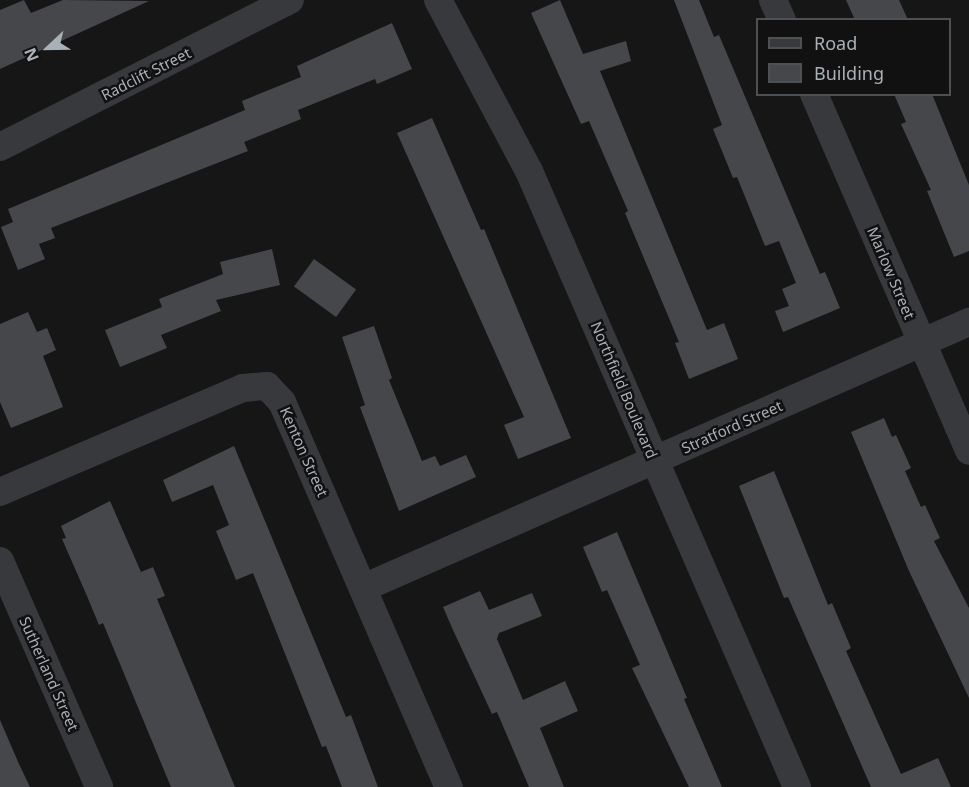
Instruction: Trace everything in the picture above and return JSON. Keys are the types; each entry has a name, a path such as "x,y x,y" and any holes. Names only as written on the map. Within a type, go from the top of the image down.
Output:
{"street":[{"name":"Radclift Street","path":"0,147 290,0"},
{"name":"Northfield Boulevard","path":"438,0 529,171 796,787"},
{"path":"773,0 781,18"},
{"name":"Marlow Street","path":"815,96 969,451"},
{"name":"Stratford Street","path":"363,588 969,322"},
{"name":"Kenton Street","path":"0,492 243,388 267,386 282,402 449,787"},
{"name":"Sutherland Street","path":"0,561 99,787"}],"building":[{"path":"24,0 31,13 63,0 149,1 0,69 0,10"},
{"path":"560,0 583,54 626,41 631,61 600,71 707,330 724,323 738,359 689,379 675,343 679,342 625,213 628,211 589,121 581,124 531,13"},
{"path":"674,0 699,0 714,37 719,35 820,274 825,272 840,308 783,332 775,311 789,306 782,289 796,283 779,241 765,246 737,177 733,178 713,129 722,125"},
{"path":"846,0 899,0 907,18 854,18"},
{"path":"392,23 412,69 377,84 375,79 298,110 301,119 244,142 248,151 51,228 55,238 39,244 45,259 18,270 1,227 13,222 8,209 245,110 242,101 301,77 297,66"},
{"path":"895,96 933,96 969,185 969,251 954,257 927,191 931,190 901,124 906,122"},
{"path":"432,118 481,230 484,229 571,438 518,459 504,425 524,417 397,133"},
{"path":"272,249 280,285 216,300 221,311 161,335 167,348 120,367 105,330 162,307 159,299 223,274 220,262"},
{"path":"314,259 356,290 336,317 294,287"},
{"path":"28,312 37,332 47,328 56,350 43,356 63,407 11,428 0,402 0,324"},
{"path":"374,326 392,378 389,380 422,461 435,456 440,466 466,455 476,477 399,511 360,407 365,405 342,337"},
{"path":"884,418 892,437 896,435 911,468 905,471 921,507 925,505 940,538 934,541 969,608 969,698 909,571 851,432"},
{"path":"234,446 346,717 351,715 378,787 342,787 326,746 322,747 253,573 236,580 216,531 229,525 213,485 172,502 163,480"},
{"path":"774,471 828,605 832,603 851,648 846,651 901,774 938,758 951,787 871,787 788,597 784,598 739,486"},
{"path":"110,501 141,572 153,567 165,596 157,599 235,787 171,787 103,623 99,625 62,539 66,538 61,526"},
{"path":"617,532 722,787 689,787 632,668 640,665 607,590 602,592 583,547"},
{"path":"480,591 489,610 532,593 542,616 499,633 497,639 523,700 565,681 578,711 540,728 564,787 529,787 497,712 492,714 443,607"},
{"path":"0,720 19,764 30,787 0,787"}]}
